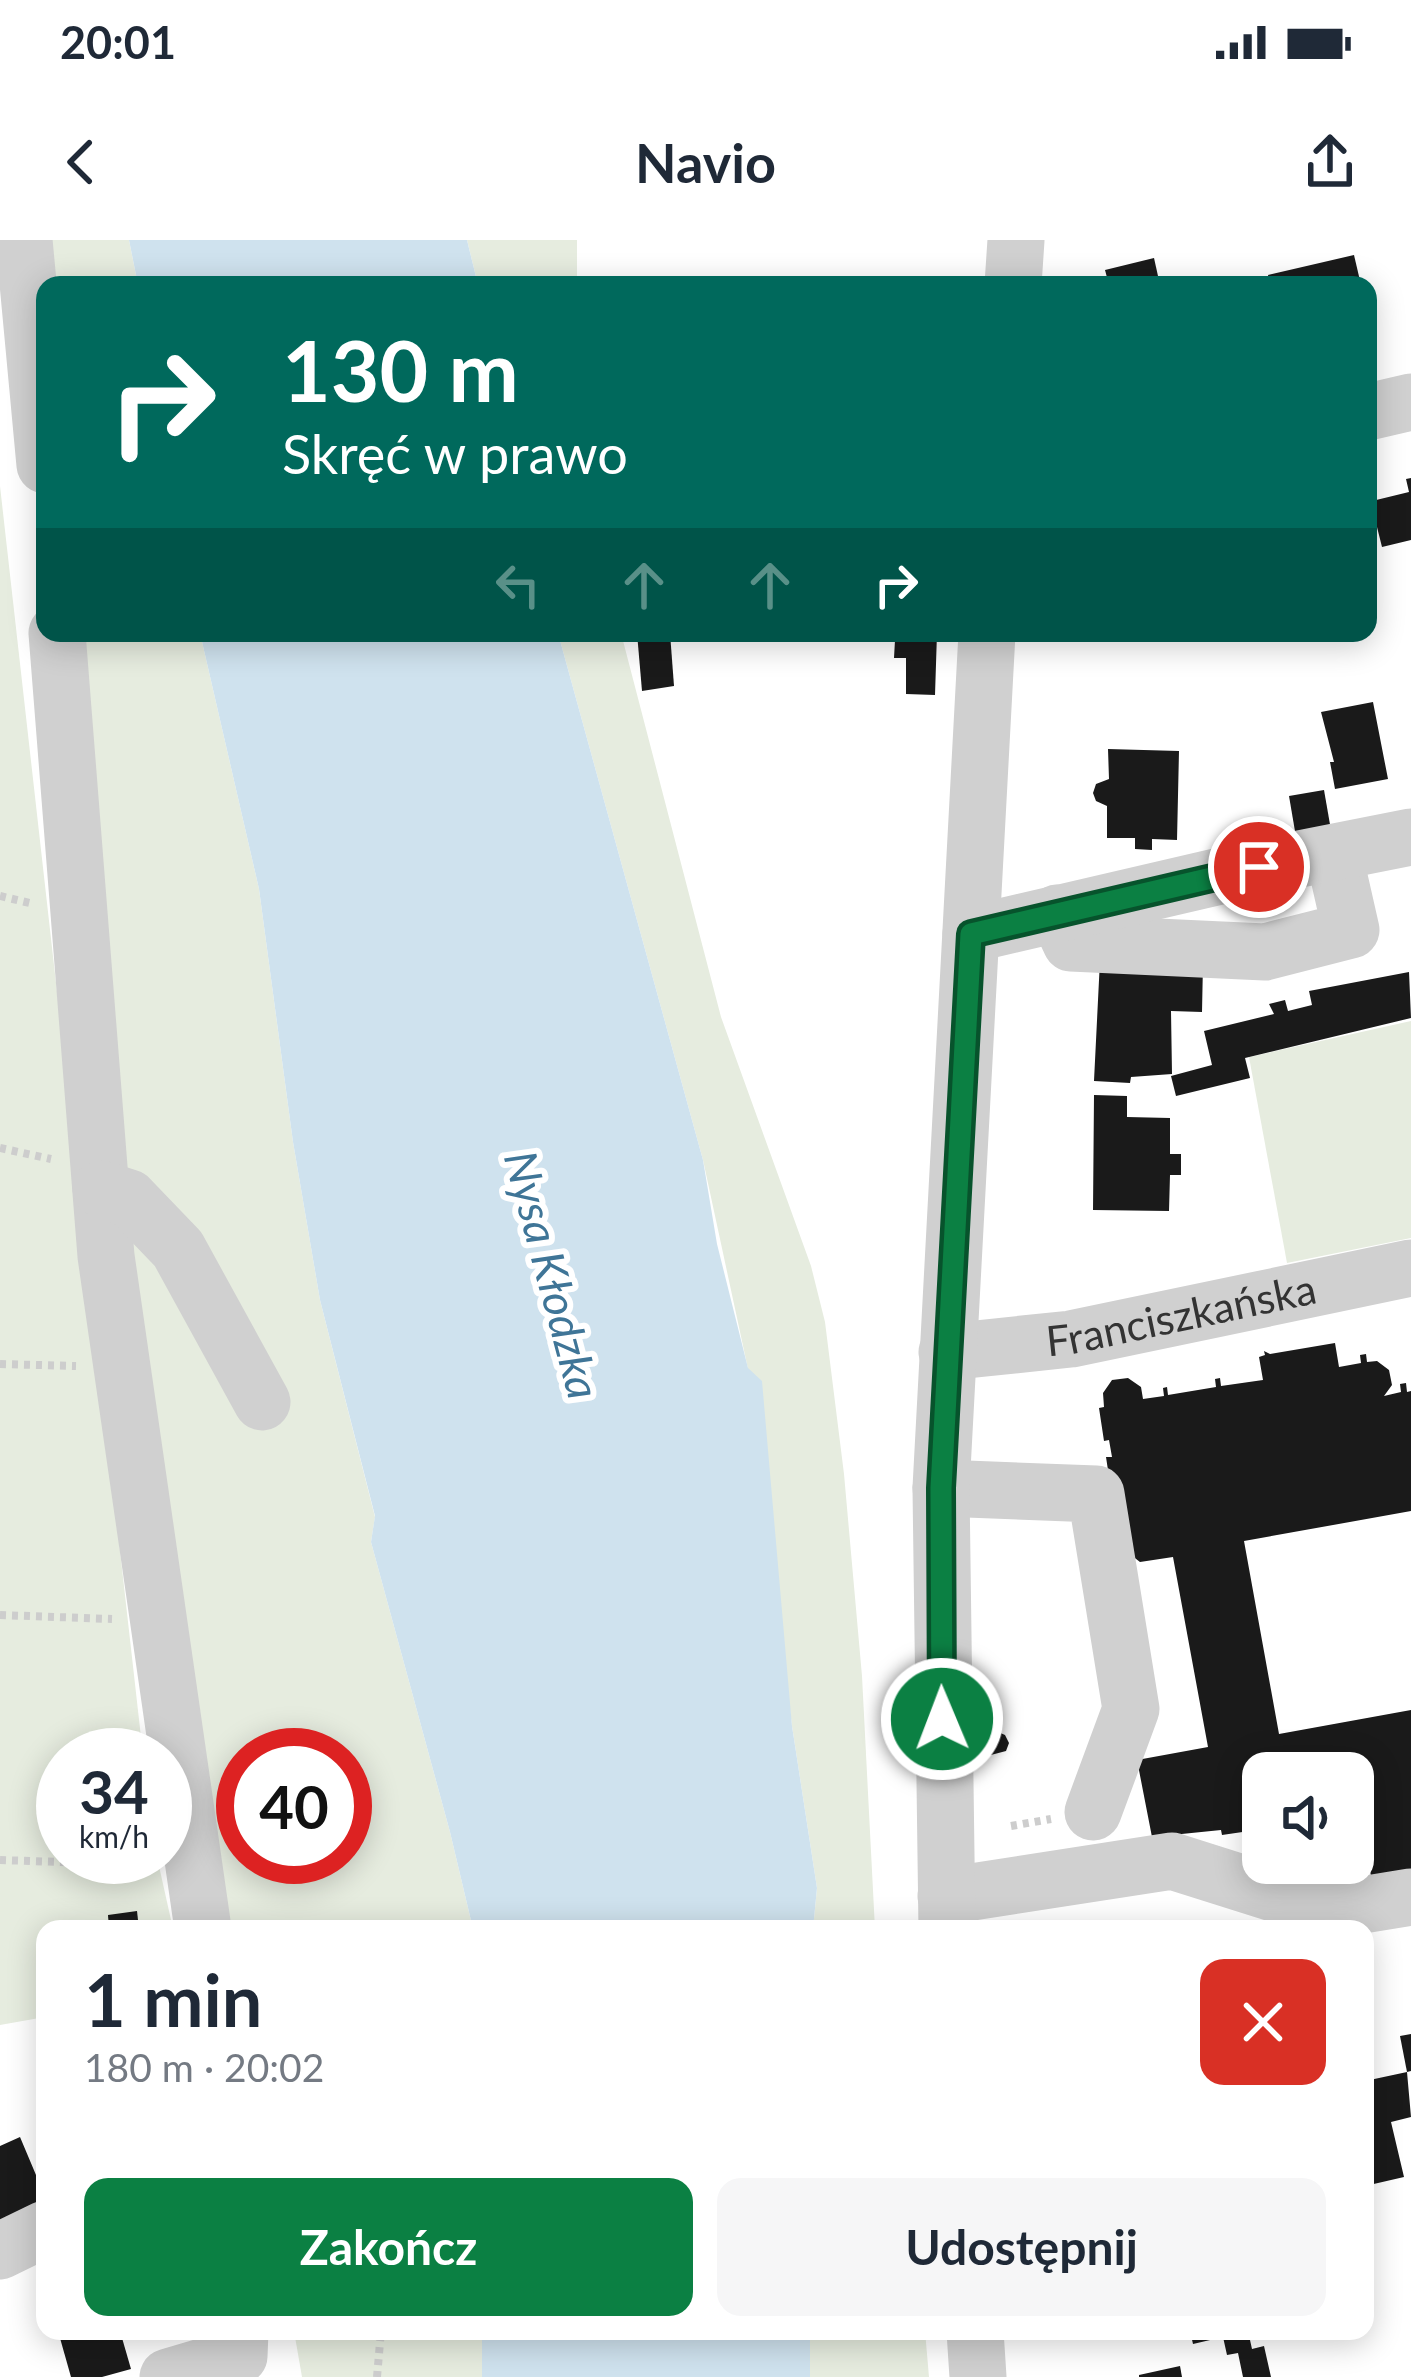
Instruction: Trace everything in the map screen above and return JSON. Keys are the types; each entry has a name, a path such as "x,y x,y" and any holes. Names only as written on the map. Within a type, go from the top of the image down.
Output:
{"street":[{"path":"24,240 36,369"},
{"path":"1014,276 1016,240"},
{"path":"1377,410 1411,402"},
{"path":"57,642 101,1190 121,1366 202,1920"},
{"path":"987,642 941,1488 947,1912 1172,1861 1295,1900 1368,1904 1411,1898"},
{"path":"971,934 1411,837"},
{"path":"1057,913 1071,943 1265,952 1351,930 1334,855"},
{"path":"101,1190 129,1198 178,1249 262,1402"},
{"name":"Franciszkańska","path":"946,1352 1071,1339 1411,1268"},
{"path":"941,1488 1096,1494 1131,1709 1093,1811"},
{"path":"0,2251 36,2233"},
{"path":"168,2377 239,2356 240,2340"},
{"path":"975,2340 978,2377"}],"path":[{"path":"0,1364 121,1366"},
{"path":"0,1616 160,1620"},
{"path":"0,1860 193,1866"},
{"path":"377,2377 380,2340"}],"shaded area":[{"path":"39,240 129,240 136,276 44,276"},
{"path":"467,240 577,240 577,276 476,276"},
{"path":"0,486 140,1728 36,1728 36,1884 163,1884 171,1920 36,1920 36,2019 0,2025"},
{"path":"75,642 202,642 259,889 320,1300 375,1517 371,1542 471,1920 229,1920 223,1884 372,1884 372,1728 216,1728 216,1838 122,1224"},
{"path":"560,642 623,642 721,1017 811,1266 825,1322 862,1676 875,1920 814,1920 817,1888 748,1369 703,1160"},
{"path":"1411,1021 1411,1238 1287,1263 1249,1057"},
{"path":"296,2340 482,2340 482,2377 302,2377"},
{"path":"810,2340 926,2340 929,2377 810,2377"}],"water":[{"path":"129,240 467,240 476,276 136,276"},
{"name":"Nysa Kłodzka","path":"202,642 560,642 703,1160 717,1244 748,1368 762,1381 792,1726 817,1888 814,1920 471,1920 371,1542 375,1516 320,1300 259,889"},
{"path":"482,2340 810,2340 810,2377 482,2377"}],"building":[{"path":"1354,255 1359,276 1268,276"},
{"path":"1154,258 1158,276 1107,276 1105,270"},
{"path":"1411,478 1411,540 1382,547 1377,500 1409,492 1406,479"},
{"path":"638,642 671,642 674,686 642,691"},
{"path":"895,642 937,642 935,695 906,694 906,658 894,658"},
{"path":"1373,702 1388,779 1335,789 1330,762 1334,762 1321,712"},
{"path":"1108,749 1179,751 1177,840 1152,839 1152,850 1135,849 1135,838 1107,838 1107,806 1096,801 1093,793 1096,784 1109,779"},
{"path":"1324,790 1332,836 1297,843 1289,796"},
{"path":"1100,960 1203,963 1202,1012 1171,1011 1172,1074 1131,1077 1130,1083 1094,1081"},
{"path":"1409,972 1411,1018 1245,1058 1250,1078 1176,1096 1171,1076 1212,1065 1204,1031 1274,1014 1269,1004 1285,1000 1288,1011 1312,1005 1309,991"},
{"path":"1094,1095 1127,1096 1127,1117 1170,1118 1170,1154 1181,1154 1181,1175 1170,1175 1169,1211 1093,1210"},
{"path":"1335,1343 1339,1367 1361,1363 1360,1355 1366,1354 1367,1362 1377,1361 1389,1370 1392,1385 1384,1396 1401,1392 1400,1384 1406,1383 1407,1392 1411,1391 1411,1511 1244,1541 1279,1734 1411,1710 1411,1889 1374,1895 1374,1752 1242,1752 1242,1832 1152,1837 1137,1760 1208,1747 1173,1557 1140,1562 1127,1552 1111,1490 1106,1457 1112,1457 1109,1440 1104,1441 1099,1408 1104,1407 1103,1393 1112,1380 1128,1378 1141,1387 1143,1399 1164,1396 1167,1387 1168,1395 1216,1387 1215,1379 1220,1378 1221,1386 1263,1380 1259,1357 1264,1351 1270,1354"},
{"path":"998,1732 1009,1743 1006,1751 987,1756 985,1733"},
{"path":"137,1911 138,1920 108,1920 108,1915"},
{"path":"1411,2034 1411,2071 1407,2072 1400,2036"},
{"path":"1407,2072 1411,2117 1391,2122 1404,2177 1374,2184 1374,2079"},
{"path":"20,2137 36,2175 36,2215 0,2225 0,2146"},
{"path":"61,2340 123,2340 131,2369 102,2377 71,2377"},
{"path":"1224,2340 1250,2340 1252,2349 1264,2346 1271,2377 1243,2377 1238,2353 1227,2355"},
{"path":"1180,2366 1182,2377 1139,2377 1139,2375"}],"route":[{"path":"942,1719 941,1488 971,934 1259,867"}]}
